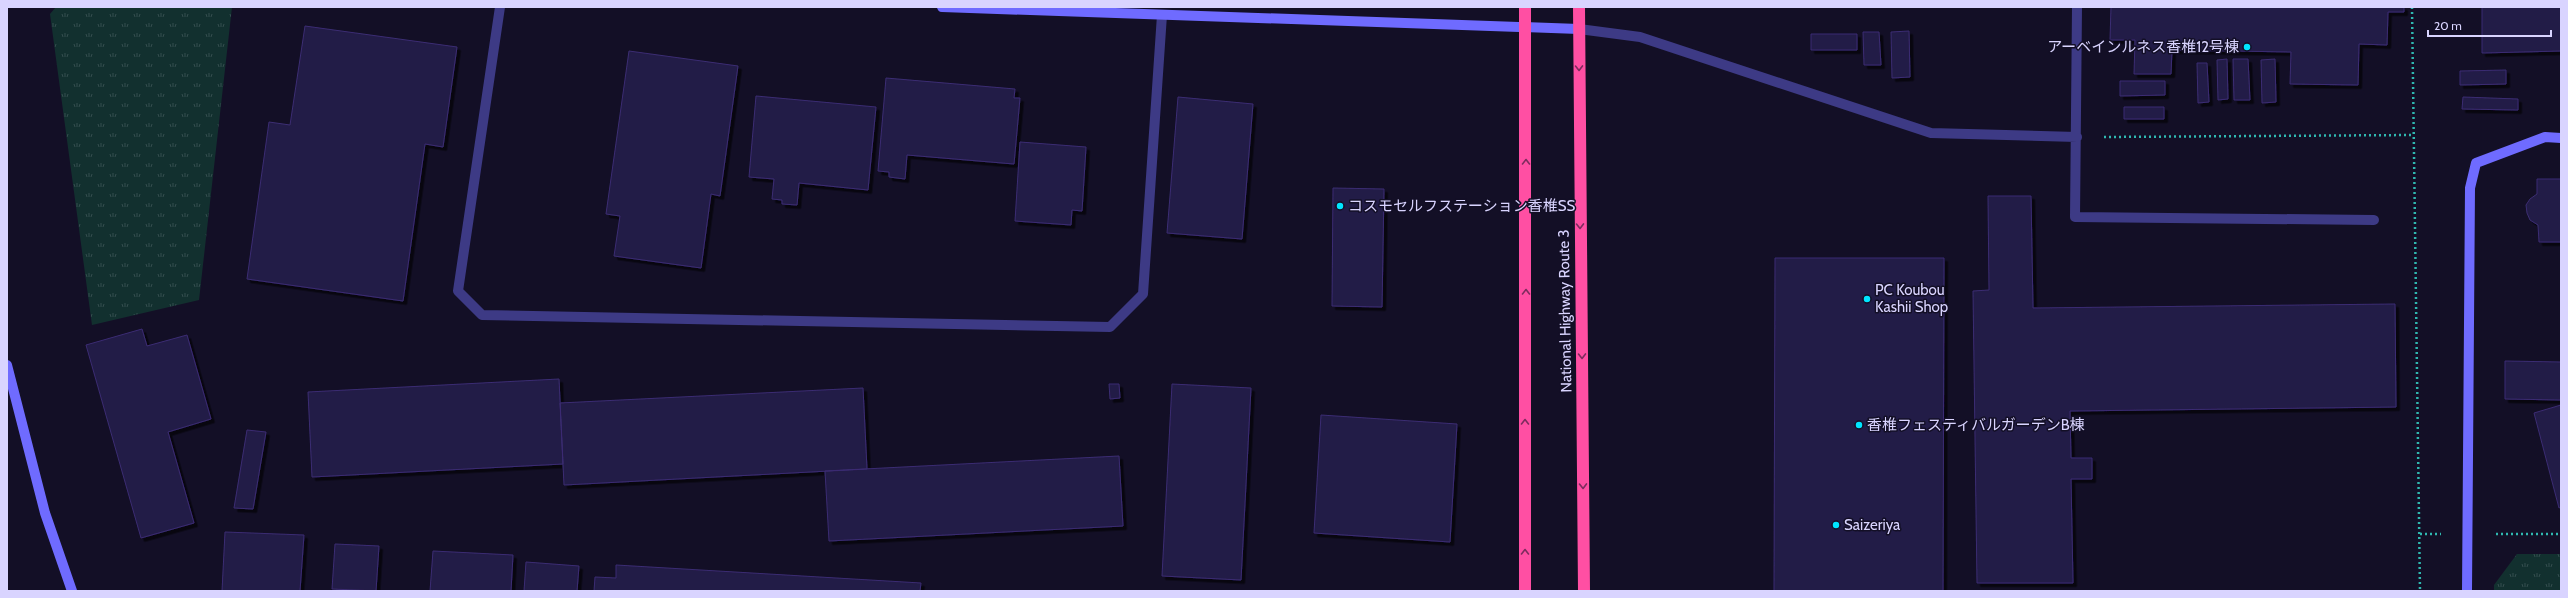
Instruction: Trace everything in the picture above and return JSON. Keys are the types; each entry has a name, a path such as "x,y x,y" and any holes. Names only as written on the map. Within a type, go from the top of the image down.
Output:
{"highway":[{"path":"1525,7 1525,591"},
{"name":"National Highway Route 3","path":"1579,7 1584,591"}],"street":[{"path":"500,7 458,292 482,315 1110,327 1142,294 1162,15"},
{"path":"942,7 1579,29 1640,37 1931,133 2077,137"},
{"path":"2077,7 2076,217 2374,220"},
{"path":"2468,591 2470,188 2476,163 2545,137 2561,138"},
{"path":"7,365 45,512 72,591"}],"path":[{"path":"2412,7 2420,591"},
{"path":"2077,137 2414,136"}],"green space":[{"path":"56,7 232,7 199,300 92,325 50,14"},
{"path":"2517,554 2561,554 2561,591 2494,591 2494,585"}],"building":[{"name":"アーベインルネス香椎12号棟","path":"2111,7 2404,7 2404,12 2388,12 2387,45 2359,44 2358,85 2290,84 2291,52 2172,50 2171,74 2134,74 2135,40 2110,40"},
{"path":"2482,7 2561,7 2561,51 2482,53"},
{"path":"305,26 457,47 443,147 425,144 403,301 247,279 269,122 290,125"},
{"path":"1909,31 1910,77 1892,78 1891,32"},
{"path":"1863,32 1879,32 1881,65 1864,65"},
{"path":"1811,34 1857,34 1857,50 1811,50"},
{"path":"629,51 738,66 720,196 711,194 701,268 614,256 620,216 606,214"},
{"path":"2227,59 2228,99 2218,100 2217,60"},
{"path":"2233,59 2248,59 2250,100 2234,100"},
{"path":"2275,59 2276,102 2262,103 2261,60"},
{"path":"2197,63 2207,63 2209,102 2198,103"},
{"path":"2506,70 2506,84 2460,85 2460,71"},
{"path":"886,78 1015,89 1014,98 1020,98 1014,164 907,155 905,179 889,177 889,172 878,171"},
{"path":"2120,81 2165,81 2165,95 2120,96"},
{"path":"756,96 876,107 868,190 799,183 797,205 782,204 782,200 772,199 774,179 749,177"},
{"path":"1178,97 1253,104 1242,239 1167,233"},
{"path":"2463,97 2518,99 2518,110 2462,109"},
{"path":"2124,107 2164,107 2164,119 2124,119"},
{"path":"1020,142 1086,147 1082,211 1072,210 1071,225 1015,221"},
{"path":"2537,179 2561,179 2561,242 2539,242 2538,225 2530,220 2527,213 2526,205 2530,199 2537,194"},
{"path":"1333,188 1384,189 1382,307 1332,306"},
{"path":"1988,196 2031,196 2033,308 2395,304 2396,407 2070,411 2071,458 2092,458 2092,479 2071,479 2073,583 1977,583 1973,291 1989,290"},
{"name":"香椎フェスティバルガーデンB棟","path":"1775,258 1944,258 1943,591 1774,591"},
{"path":"142,329 147,346 187,335 211,419 168,432 194,523 141,538 86,345"},
{"path":"2505,361 2561,362 2561,400 2505,399"},
{"path":"559,379 563,464 312,477 308,392"},
{"path":"1109,384 1119,384 1120,398 1110,399"},
{"path":"1172,384 1251,388 1241,580 1162,576"},
{"path":"863,388 867,469 564,485 560,403"},
{"path":"2561,405 2561,507 2559,508 2534,413"},
{"path":"1321,415 1457,424 1450,542 1314,533"},
{"path":"247,430 266,432 253,509 234,508"},
{"path":"1119,456 1123,526 829,541 825,471"},
{"path":"225,532 304,535 300,591 222,591"},
{"path":"335,544 379,546 376,591 332,589"},
{"path":"433,551 513,555 511,591 430,591"},
{"path":"526,562 579,566 577,591 524,591"},
{"path":"616,565 921,583 920,591 594,591 595,577 616,578"}],"place":[{"name":"アーベインルネス香椎12号棟","path":"2247,47"},
{"name":"コスモセルフステーション香椎SS","path":"1340,206"},
{"name":"PC Koubou Kashii Shop","path":"1867,299"},
{"name":"香椎フェスティバルガーデンB棟","path":"1859,425"},
{"name":"Saizeriya","path":"1836,525"}]}
